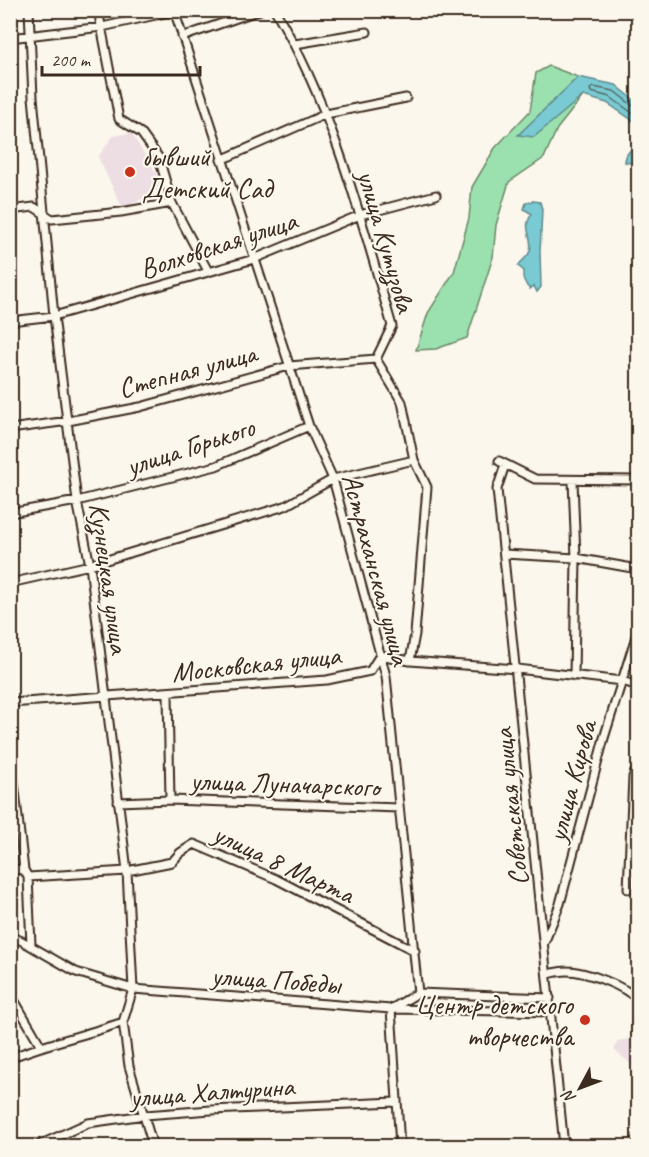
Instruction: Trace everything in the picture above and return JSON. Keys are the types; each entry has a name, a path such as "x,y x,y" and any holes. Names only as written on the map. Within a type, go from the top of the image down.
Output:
{"street":[{"name":"Кузнецкая улица","path":"29,10 43,213 54,316 77,501 90,565 127,871 133,989 123,1022 129,1066 153,1146"},
{"path":"98,10 119,119 141,133 159,158 172,203 208,271"},
{"path":"182,37 260,10"},
{"name":"улица Кутузова","path":"275,10 295,44 326,114 360,215 392,326 376,359"},
{"path":"10,38 102,27 174,11"},
{"name":"Астраханская улица","path":"174,11 309,426 333,479 386,676 418,993"},
{"path":"295,44 368,32"},
{"path":"222,160 326,114 406,98"},
{"name":"Волховская улица","path":"10,321 54,316 254,259 360,215 436,195"},
{"path":"10,210 34,207 52,219 121,212 172,203"},
{"path":"376,359 402,402 414,460 427,487 415,633 410,661"},
{"name":"Степная улица","path":"10,429 140,407 289,366 376,359"},
{"name":"улица Горького","path":"10,513 77,501 216,466 309,426"},
{"path":"10,583 90,565 285,506 333,479 414,460"},
{"name":"Советская улица","path":"564,1145 497,489 502,463 535,478 573,480"},
{"path":"574,676 576,558 573,480 639,480"},
{"path":"504,554 576,558 639,569"},
{"name":"улица Кирова","path":"544,944 560,904 604,738 639,630"},
{"name":"Московская улица","path":"10,704 327,680 370,671 380,655 410,661 517,669 622,681 639,686"},
{"name":"улица Луначарского","path":"168,693 170,800"},
{"path":"10,747 24,870 28,878 31,945"},
{"path":"628,889 633,777 639,764"},
{"name":"улица Луначарского","path":"118,802 170,800 399,808"},
{"name":"улица 8 Марта","path":"28,878 127,871 172,862 180,853 194,844 276,879 415,951"},
{"path":"10,869 24,870"},
{"name":"улица Победы","path":"10,936 31,945 76,972 133,989 391,1009 551,1012"},
{"path":"547,974 567,971 607,980 639,999"},
{"path":"10,993 41,1046"},
{"path":"400,1146 391,1009 418,993 549,998"},
{"path":"10,1058 41,1046 90,1034 123,1022"},
{"name":"улица Халтурина","path":"37,1146 88,1123 145,1115 396,1102"},
{"path":"635,1146 639,1142"},
{"path":"555,1146 564,1145"}],"shaded area":[{"name":"бывший Детский Сад","path":"131,133 165,187 123,209 98,157 113,136"},
{"path":"638,1037 638,1070 614,1050 618,1041"}],"green space":[{"path":"549,66 578,77 519,135 562,112 583,96 557,129 544,158 509,182 496,225 493,257 467,338 436,349 416,350 428,313 454,272 469,218 472,187 495,148 530,111 536,73"}],"water":[{"path":"578,77 616,85 638,103 638,124 607,103 583,96 534,137 518,135"},
{"path":"638,144 636,164 625,162 628,154"},
{"path":"540,202 542,209 541,287 537,292 534,286 530,289 527,286 523,278 523,270 518,266 530,251 528,224 532,214 524,209 526,203"}],"place":[{"name":"бывший Детский Сад","path":"130,172"},
{"name":"Центр детского творчества","path":"585,1020"}]}
